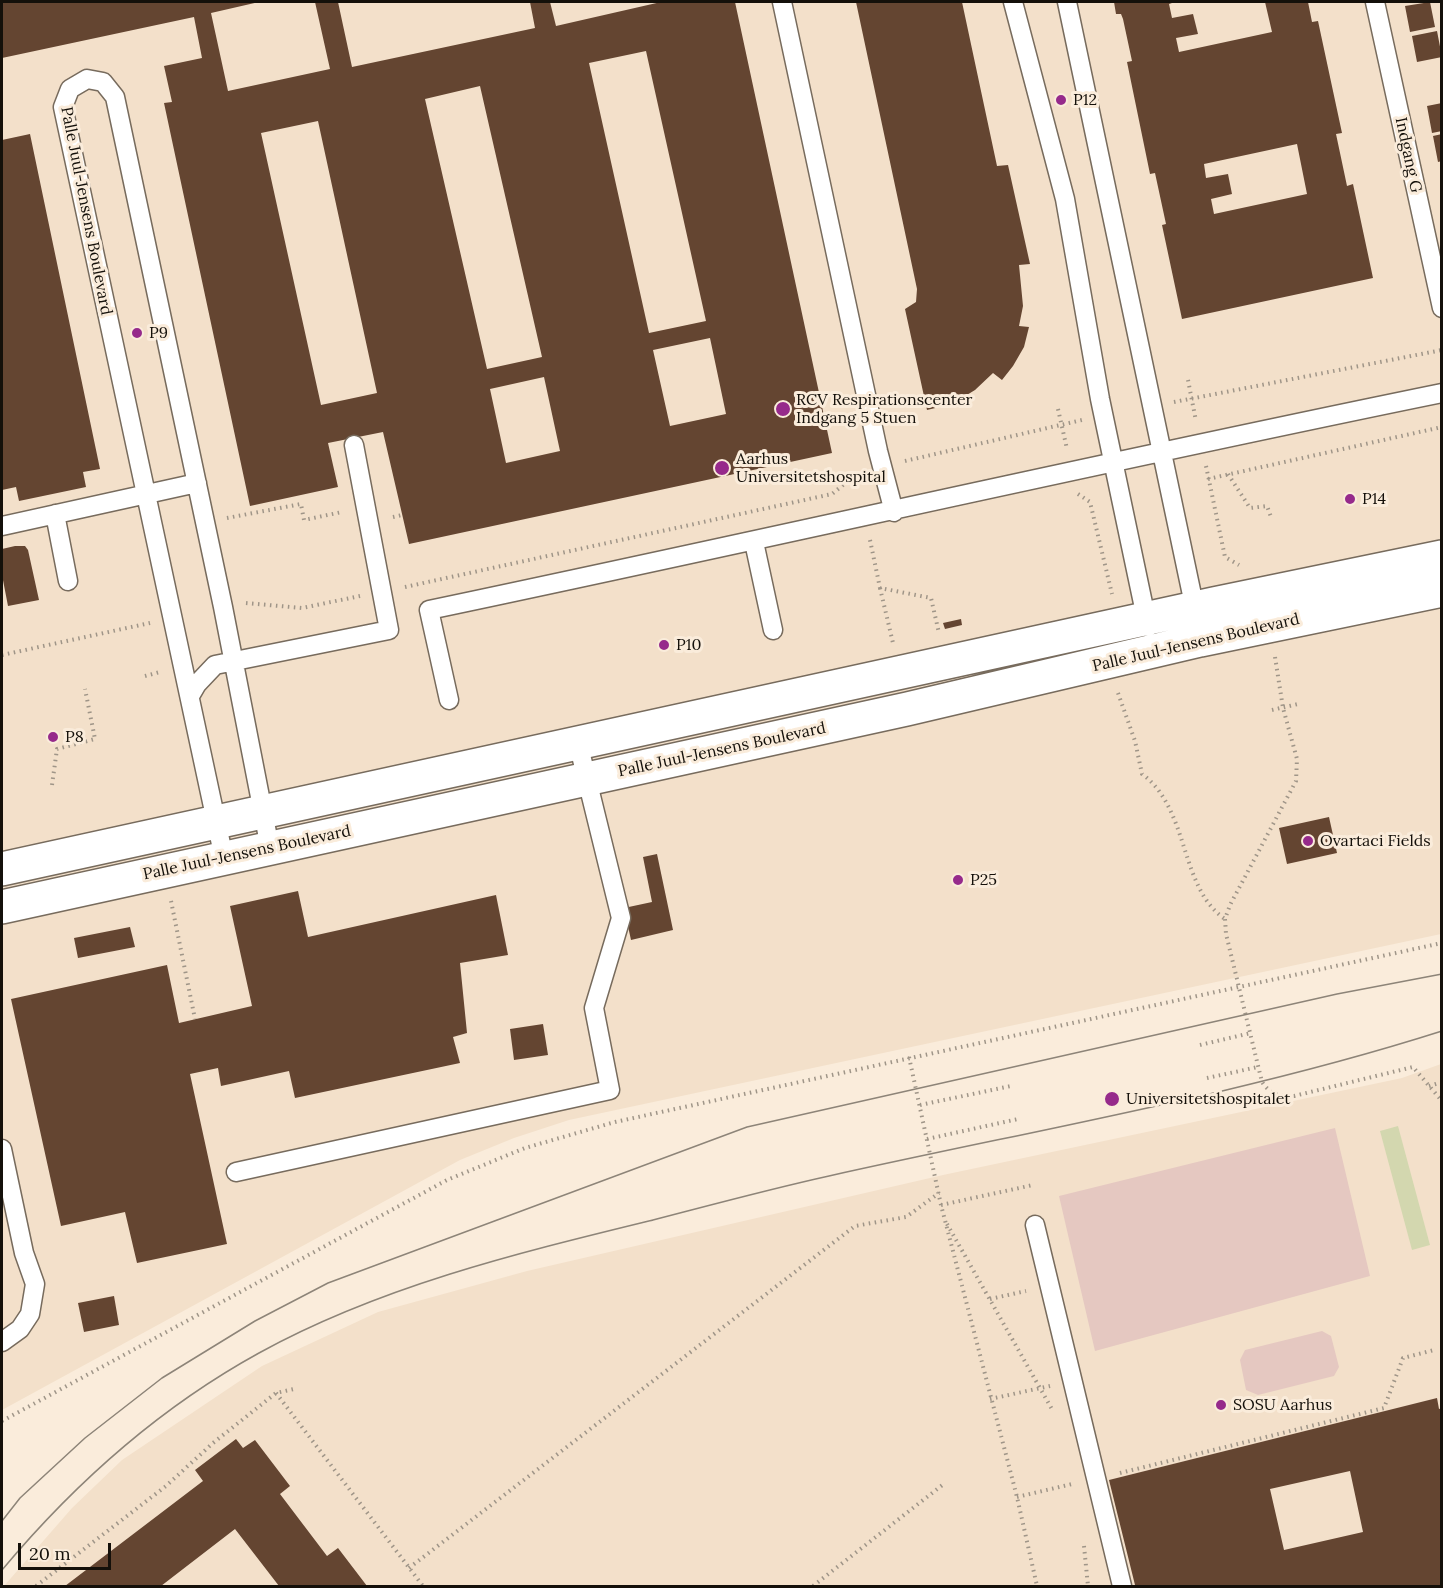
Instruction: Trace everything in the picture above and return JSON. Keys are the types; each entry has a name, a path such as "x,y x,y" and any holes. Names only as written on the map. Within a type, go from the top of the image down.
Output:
{"street":[{"name":"Palle Juul-Jensens Boulevard","path":"2,869 1195,608 1442,557"},
{"name":"Palle Juul-Jensens Boulevard","path":"2,907 586,779 1200,640 1442,590"}],"lane":[{"path":"782,2 882,466 894,512"},
{"path":"1013,2 1065,199 1104,415 1154,651"},
{"path":"1067,2 1154,406 1200,640"},
{"name":"Indgang G","path":"1375,2 1442,308"},
{"name":"Palle Juul-Jensens Boulevard","path":"224,858 144,495 63,107 70,89 87,79 103,82 115,97 222,599 270,848"},
{"path":"449,700 429,610 894,512 1163,450 1442,393"},
{"path":"190,696 196,684 215,665 234,659 389,630 354,445"},
{"path":"2,526 197,483"},
{"path":"55,514 68,580"},
{"path":"754,542 773,630"},
{"path":"236,1172 610,1090 594,1008 621,918 578,743"},
{"path":"2,1149 24,1253 35,1284 30,1314 20,1329 2,1342"},
{"path":"1035,1225 1122,1587"}],"path":[{"path":"1154,406 1442,350"},
{"path":"1188,380 1225,557 1238,565 1256,563 1262,594"},
{"path":"1058,409 1078,495 1090,502 1112,597 1093,601 1101,629"},
{"path":"222,599 302,608 382,592 832,494 856,472 1104,415"},
{"path":"1208,479 1442,427"},
{"path":"1228,474 1250,508 1267,506 1271,517"},
{"path":"206,522 301,504 304,520 366,508"},
{"path":"2,655 170,610"},
{"path":"1268,626 1283,708 1297,759 1296,781 1230,905 1225,919 1238,987 1262,1082 1268,1091 1281,1097 1294,1096 1413,1067 1442,1101"},
{"path":"1107,662 1135,741 1142,774 1156,784 1170,808 1200,888 1214,911 1225,919"},
{"path":"52,785 57,749 95,739 85,689"},
{"path":"1272,710 1298,704"},
{"path":"165,871 195,1019"},
{"path":"2,1421 480,1165 574,1132 909,1057 1442,943"},
{"path":"1200,1044 1251,1034"},
{"path":"909,1057 944,1218 1017,1497 1037,1587"},
{"path":"1207,1078 1258,1067"},
{"path":"1429,1086 1442,1082"},
{"path":"920,1105 1011,1086"},
{"path":"927,1139 1018,1119"},
{"path":"941,1205 1033,1185"},
{"path":"409,1568 855,1226 906,1217 939,1193"},
{"path":"944,1218 1058,1419"},
{"path":"990,1299 1050,1285"},
{"path":"1129,1471 1384,1408 1403,1358 1434,1350"},
{"path":"36,1587 166,1486 213,1443 276,1393 294,1389"},
{"path":"990,1399 1039,1389"},
{"path":"276,1393 423,1587"},
{"path":"1017,1497 1096,1478"},
{"path":"813,1587 945,1483"},
{"path":"1084,1540 1088,1587"}],"shaded area":[{"name":"Aarhus Universitetshospital","path":"2,2 1441,2 1441,934 569,1120 514,1138 460,1160 2,1410"},
{"path":"1441,1064 1441,1586 4,1586 72,1508 122,1460 262,1366 378,1312 527,1271 943,1175 1402,1078"},
{"path":"1398,1126 1430,1245 1412,1250 1380,1131"},
{"path":"1335,1128 1370,1276 1095,1351 1059,1196"},
{"path":"1322,1331 1331,1336 1339,1367 1334,1376 1258,1395 1246,1390 1240,1360 1245,1350"}],"building":[{"path":"2,2 259,2 211,13 228,91 330,69 315,2 338,2 352,67 535,28 530,2 550,2 556,26 661,2 735,2 832,453 409,544 383,432 328,443 338,487 250,506 164,103 172,102 164,66 202,58 194,17 2,58","holes":["646,51 706,321 649,333 589,63","480,86 542,357 487,369 425,99","318,121 377,393 321,405 261,133","710,338 726,414 670,426 653,350","544,377 560,451 506,463 490,389"]},
{"path":"856,2 962,2 997,166 1008,165 1030,264 1019,265 1023,306 1019,326 1029,327 1024,347 1013,366 1002,380 993,373 975,390 952,404 927,410 905,309 916,302 917,289"},
{"path":"1114,2 1175,2 1169,4 1172,18 1193,14 1198,34 1176,38 1179,52 1272,32 1265,2 1308,2 1312,22 1318,21 1342,133 1336,134 1347,186 1353,184 1373,278 1182,319 1162,225 1166,224 1155,173 1150,174 1127,62 1132,61 1123,19 1121,14 1116,14","holes":["1297,144 1307,194 1214,214 1211,199 1232,194 1228,174 1206,178 1204,164"]},
{"path":"1430,2 1435,27 1410,32 1405,6"},
{"path":"1437,31 1442,57 1417,62 1412,36"},
{"path":"1442,103 1442,131 1432,133 1427,106"},
{"path":"30,134 100,469 83,472 86,487 19,501 16,487 2,490 2,140"},
{"path":"1442,134 1442,161 1438,162 1433,136"},
{"path":"25,546 28,550 39,600 8,606 2,575 2,549"},
{"path":"961,619 962,625 945,629 943,623"},
{"name":"Ovartaci Fields","path":"1329,817 1337,853 1287,864 1279,828"},
{"path":"657,854 673,930 631,940 624,908 652,902 643,857"},
{"path":"298,891 308,937 496,895 508,955 460,963 467,1033 453,1037 460,1063 295,1098 289,1071 221,1086 218,1068 190,1074 227,1244 137,1263 125,1212 61,1226 11,999 167,965 179,1023 252,1006 230,906"},
{"path":"130,927 135,947 78,958 74,938"},
{"path":"543,1024 548,1055 514,1060 510,1029"},
{"path":"114,1296 119,1325 84,1332 78,1303"},
{"path":"1437,1398 1439,1409 1442,1408 1442,1586 1131,1586 1135,1585 1109,1480","holes":["1350,1471 1363,1532 1284,1550 1270,1489"]},
{"path":"236,1439 243,1448 255,1440 290,1486 280,1494 327,1556 338,1548 367,1586 279,1586 235,1529 161,1586 65,1586 203,1481 195,1470"}],"tram line":[{"path":"2,1521 20,1498 85,1438 162,1378 255,1321 328,1283 747,1127 1337,994 1442,974"},
{"path":"2,1570 58,1508 89,1478 153,1423 187,1398 259,1353 305,1329 402,1290 552,1245 763,1192 1214,1093 1366,1054 1442,1031"}],"place":[{"name":"P12","path":"1061,100"},
{"name":"P9","path":"137,333"},
{"name":"RCV Respirationscenter Indgang 5 Stuen","path":"783,409"},
{"name":"Aarhus Universitetshospital","path":"722,468"},
{"name":"P14","path":"1350,499"},
{"name":"P10","path":"664,645"},
{"name":"P8","path":"53,737"},
{"name":"Ovartaci Fields","path":"1308,841"},
{"name":"P25","path":"958,880"},
{"name":"Universitetshospitalet","path":"1112,1099"},
{"name":"SOSU Aarhus","path":"1221,1405"}]}
